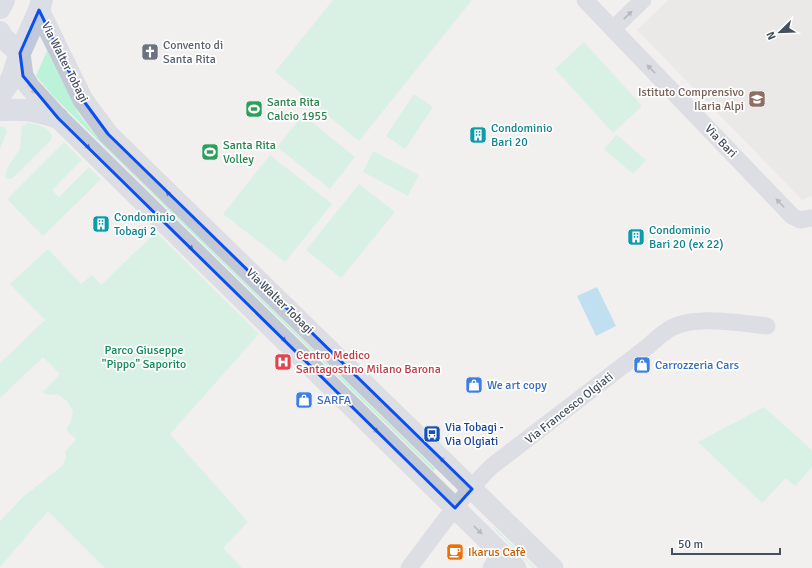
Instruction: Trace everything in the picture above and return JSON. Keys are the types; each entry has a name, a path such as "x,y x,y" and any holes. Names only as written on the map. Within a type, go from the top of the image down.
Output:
{"main road":[{"path":"0,8 4,0"},
{"path":"0,95 11,80 37,3"},
{"path":"0,32 2,36 20,53"},
{"name":"Via Walter Tobagi","path":"0,110 38,111 58,118"}],"street":[{"name":"Via Bari","path":"585,0 792,216 800,220 812,218"},
{"path":"613,29 643,0"},
{"name":"Via Walter Tobagi","path":"37,3 83,100 108,134 553,568"},
{"name":"Via Walter Tobagi","path":"20,53 23,76 29,86 58,118 455,508 495,560 516,568"},
{"name":"Via Francesco Olgiati","path":"409,568 480,477 492,466 668,330 694,321 731,322 767,326"}],"highlighted area":[{"path":"39,10 83,100 108,134 472,489 455,508 58,118 23,76 20,53"}],"shaded area":[{"name":"Istituto Comprensivo Ilaria Alpi","path":"668,0 812,0 812,196 802,200 637,30"}],"green space":[{"path":"333,0 472,0 359,141 275,72"},
{"path":"584,42 642,106 613,133 555,69"},
{"path":"47,51 78,113 100,141 435,469 434,471 55,98 36,76"},
{"path":"414,94 433,107 405,149 386,136"},
{"path":"303,115 355,157 330,189 277,147"},
{"path":"27,123 38,125 48,130 52,136 51,140 17,174 11,179 7,179 5,175 9,165 20,149 22,126"},
{"path":"3,126 7,131 0,149 0,127"},
{"path":"617,135 646,160 633,174 604,149"},
{"path":"64,142 82,160 52,190 59,197 89,167 101,179 43,236 7,199"},
{"path":"373,151 419,175 408,196 363,172"},
{"path":"270,155 332,204 285,262 223,214"},
{"path":"359,184 395,212 341,278 306,250"},
{"name":"Parco Giuseppe \"Pippo\" Saporito","path":"156,232 259,334 170,434 248,522 223,548 242,568 105,568 48,511 0,567 0,521 23,497 62,466 66,458 65,452 76,439 66,430 71,422 73,412 68,402 59,395 44,394 43,392 60,374 43,357 0,398 0,363 45,320 10,284 48,249 81,284 92,275 101,285"},
{"path":"764,407 812,450 812,467 795,486 786,478 762,503 698,442"},
{"path":"494,527 535,568 533,568 493,528"}],"water":[{"path":"597,287 616,326 596,336 577,296"}],"place":[{"name":"Convento di Santa Rita","path":"150,52"},
{"name":"Istituto Comprensivo Ilaria Alpi","path":"757,99"},
{"name":"Santa Rita Calcio 1955","path":"254,109"},
{"name":"Condominio Bari 20","path":"478,135"},
{"name":"Santa Rita Volley","path":"210,152"},
{"name":"Condominio Tobagi 2","path":"101,224"},
{"name":"Condominio Bari 20 (ex 22)","path":"636,237"},
{"name":"Centro Medico Santagostino Milano Barona","path":"283,362"},
{"name":"Carrozzeria Cars","path":"642,365"},
{"name":"We art copy","path":"474,385"},
{"name":"SARFA","path":"304,400"},
{"name":"Via Tobagi - Via Olgiati","path":"432,434"},
{"name":"Ikarus Cafè","path":"455,552"}]}
